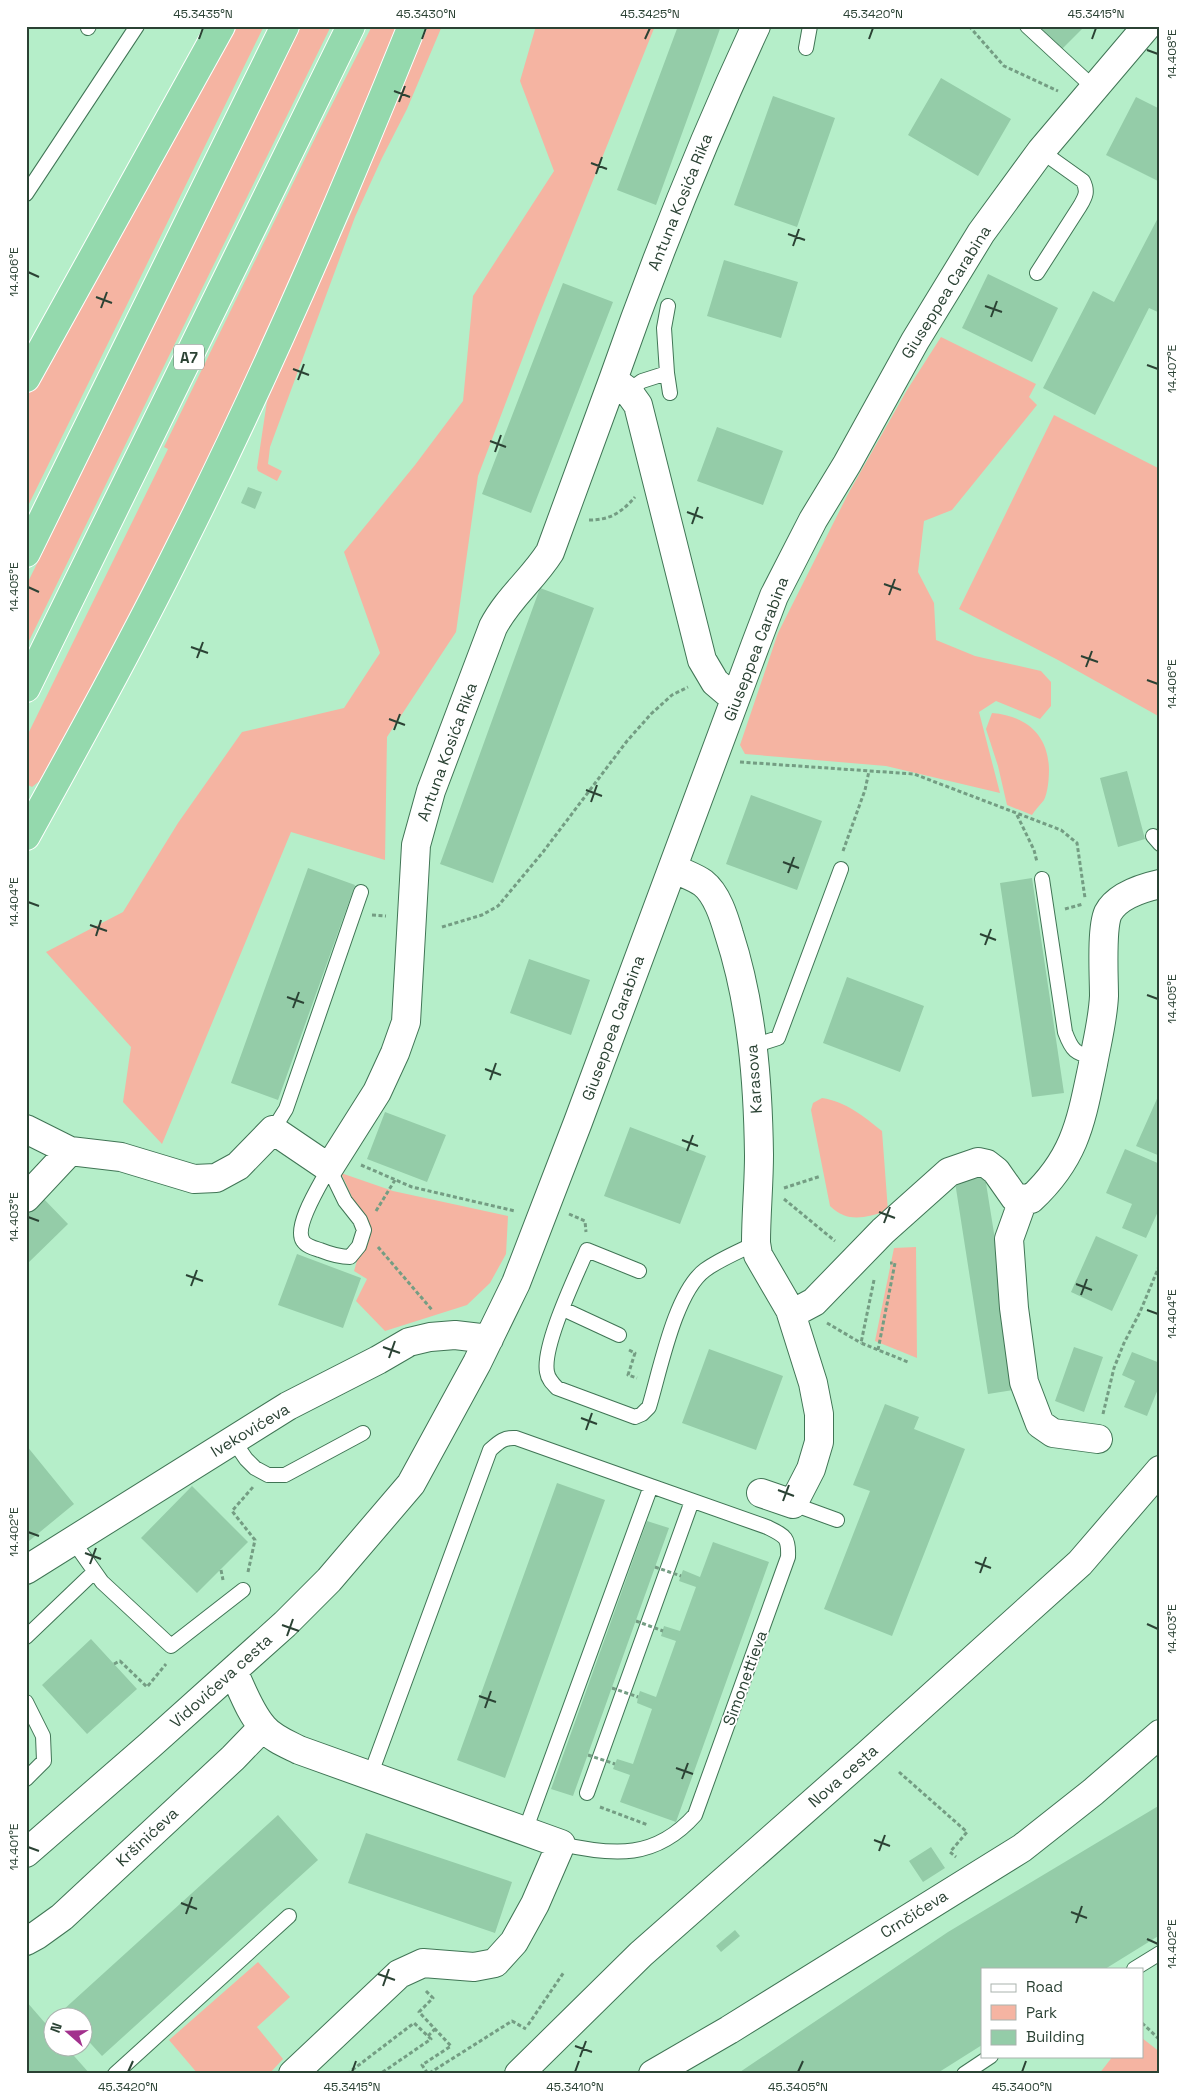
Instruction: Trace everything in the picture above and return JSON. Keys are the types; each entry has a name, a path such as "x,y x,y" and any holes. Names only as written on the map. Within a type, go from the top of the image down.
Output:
{"highway":[{"path":"26,378 221,26"},
{"path":"26,553 285,26"},
{"name":"A7","path":"26,688 351,26"},
{"path":"27,832 115,673 181,545 219,466 283,332 337,209 412,26"}],"street":[{"name":"Antuna Kosića Rika","path":"329,1168 377,1092 395,1053 406,1022 416,845 431,791 493,627 507,604 539,569 550,552 564,514 621,386 670,225 704,142 756,26"},
{"name":"Giuseppea Carabina","path":"489,1339 516,1283 547,1203 774,596 813,520 915,340 981,233 1041,151 1147,26"},
{"path":"621,386 638,405 702,660 715,682 735,699"},
{"name":"Karasova","path":"673,868 703,883 718,905 734,948 745,996 753,1046 759,1155 756,1243 758,1255 790,1310 813,1383 820,1414 819,1442 811,1469 793,1504"},
{"path":"790,1310 800,1310 810,1305 850,1248 949,1172 978,1162 988,1164 996,1171 1015,1198 1023,1200 1031,1200 1044,1187 1058,1170 1074,1141 1083,1115 1103,1005 1105,920 1114,904 1133,892 1160,884"},
{"path":"26,1128 70,1151 121,1157 194,1179 216,1178 238,1166 272,1130 329,1168"},
{"path":"26,1198 70,1151"},
{"path":"1023,1200 1009,1239 1014,1308 1024,1382 1040,1424 1053,1433 1098,1439"},
{"name":"Ivekovićeva","path":"26,1570 288,1406 378,1360 408,1342 430,1337 455,1335 489,1339"},
{"name":"Vidovićeva cesta","path":"26,1853 233,1671 285,1624 329,1580 411,1484 489,1339"},
{"name":"Nova cesta","path":"520,2074 641,1954 868,1754 1080,1563 1160,1470"},
{"path":"761,1493 793,1504"},
{"name":"Simonettieva","path":"233,1671 250,1706 263,1727 279,1740 299,1750 561,1844"},
{"name":"Kršinićeva","path":"26,1941 62,1917 233,1758 263,1727"},
{"name":"Crnčićeva","path":"654,2074 729,2030 1022,1848 1093,1792 1160,1734"},
{"path":"293,2074 399,1974 423,1963 474,1967 495,1964 514,1942 523,1927 561,1844"}],"lane":[{"path":"26,194 137,26"},
{"path":"806,48 810,26"},
{"path":"1027,26 1094,88"},
{"path":"1036,273 1080,206 1086,195 1087,188 1083,181 1041,151"},
{"path":"668,306 664,328 670,393"},
{"path":"621,386 667,373"},
{"path":"753,1046 778,1038 841,869"},
{"path":"1042,879 1065,1032 1074,1050 1079,1054 1094,1058"},
{"path":"272,1130 286,1109 361,892"},
{"path":"329,1168 345,1201 360,1220 364,1230"},
{"name":"Antuna Kosića Rika","path":"329,1168 312,1199 302,1224 301,1236 303,1242 311,1247 338,1256 350,1256 359,1246 364,1230"},
{"path":"639,1271 587,1250 552,1339 547,1363 550,1381 557,1388 635,1417 642,1414 649,1407 682,1300 691,1284 705,1270 756,1243"},
{"path":"563,1310 619,1335"},
{"path":"233,1440 246,1459 255,1468 268,1475 285,1475 363,1433"},
{"name":"Simonettieva","path":"370,1776 490,1450 499,1441 507,1437 516,1438 767,1527 782,1535 788,1543 788,1557 695,1816 675,1835 635,1852 593,1851 561,1844"},
{"path":"525,1830 651,1486"},
{"path":"586,1793 692,1501"},
{"path":"793,1504 837,1520"},
{"path":"73,1541 102,1582 171,1646 244,1590"},
{"path":"26,1637 94,1572"},
{"path":"26,1702 44,1736 44,1761 26,1779"},
{"path":"115,2074 289,1916"},
{"path":"1136,1968 1160,1953"},
{"path":"964,2074 988,2058"}],"path":[{"path":"969,26 1004,66 1063,93"},
{"path":"564,514 588,520 604,520 617,514 636,495"},
{"path":"442,927 482,915 498,906 543,852 627,741 651,714 672,696 690,685"},
{"path":"739,762 914,774 1061,830 1077,843 1086,904 1047,913"},
{"path":"841,869 842,856 865,790 869,771"},
{"path":"1016,814 1034,850 1042,879"},
{"path":"367,1168 395,1180 438,1194 515,1211"},
{"path":"784,1188 822,1176"},
{"path":"374,1214 395,1180"},
{"path":"787,1202 850,1248 877,1263 862,1343"},
{"path":"572,1215 581,1218"},
{"path":"364,1230 434,1313"},
{"path":"878,1350 896,1263"},
{"path":"1098,1439 1114,1368 1160,1264"},
{"path":"823,1321 862,1343 908,1362"},
{"path":"635,1353 628,1375 638,1378"},
{"path":"244,1590 255,1540 232,1511 248,1492"},
{"path":"655,1567 681,1576"},
{"path":"636,1621 663,1630"},
{"path":"114,1664 120,1661 147,1687 155,1676"},
{"path":"612,1688 638,1697"},
{"path":"588,1755 615,1764"},
{"path":"899,1772 967,1832 950,1852 958,1860"},
{"path":"586,1793 583,1800 675,1835"},
{"path":"526,2029 564,1972"},
{"path":"427,1993 433,1998 419,2012 451,2046 422,2065 428,2074 512,2021 530,2033"},
{"path":"347,2074 414,2023 431,2039 380,2074"},
{"path":"1144,2025 1160,2040"},
{"path":"428,2036 435,2029"}],"green space":[{"path":"231,26 264,26 26,510 26,398"},
{"path":"301,26 331,26 26,647 26,586"},
{"path":"372,26 399,26 282,308 172,537 47,775 32,787 28,785 26,787 26,738 168,449 164,447"},
{"path":"426,26 442,26 407,109 355,217 270,447 268,464 282,471 277,481 258,471 257,468 267,401 352,211"},
{"path":"536,26 655,26 539,315 478,476 456,632 387,737 385,860 291,832 162,1144 123,1102 131,1047 46,952 123,912 178,823 242,732 344,708 380,653 344,552 415,465 463,401 473,296 554,171 520,81"},
{"path":"941,337 1036,384 1029,397 1037,405 952,510 924,521 918,572 934,603 936,640 975,656 1041,671 1051,682 1051,706 1040,719 996,701 979,712 1000,793 886,766 745,754 740,745 778,633 848,494 907,390"},
{"path":"1054,415 1160,469 1160,717 1058,660 959,609"},
{"path":"992,713 1015,718 1025,723 1033,729 1044,746 1048,757 1049,769 1047,789 1044,800 1032,815 1007,805 998,766 986,729"},
{"path":"822,1098 847,1106 882,1131 888,1211 858,1218 837,1212 830,1206 811,1110 813,1103"},
{"path":"341,1173 393,1191 508,1216 506,1254 490,1283 467,1305 385,1331 356,1301 367,1279 354,1271 364,1236 351,1195"},
{"path":"916,1247 917,1358 875,1341 894,1248"},
{"path":"258,1962 290,1997 257,2027 283,2059 269,2074 198,2074 169,2040"},
{"path":"1144,2040 1160,2052 1160,2067 1154,2074 1099,2074 1111,2058 1144,2058"}],"building":[{"path":"678,26 721,26 656,205 617,190"},
{"path":"1038,26 1085,26 1061,50"},
{"path":"941,78 1011,119 978,176 908,135"},
{"path":"773,96 835,118 797,227 734,205"},
{"path":"1136,97 1160,109 1160,182 1106,155"},
{"path":"1160,214 1160,313 1149,308 1095,415 1043,388 1093,291 1114,302"},
{"path":"724,260 798,282 781,338 707,316"},
{"path":"988,274 1058,308 1032,362 962,328"},
{"path":"563,283 613,302 531,513 482,494"},
{"path":"717,427 783,451 763,505 697,481"},
{"path":"248,487 262,492 255,509 241,503"},
{"path":"540,588 594,608 493,883 440,864"},
{"path":"1127,771 1145,839 1118,847 1100,778"},
{"path":"751,795 822,821 797,890 726,864"},
{"path":"308,868 355,885 278,1100 231,1083"},
{"path":"1032,878 1064,1093 1032,1097 1000,883"},
{"path":"529,959 590,980 571,1035 510,1013"},
{"path":"847,977 924,1006 900,1072 823,1043"},
{"path":"1160,1092 1160,1156 1136,1146"},
{"path":"385,1112 446,1135 427,1182 367,1159"},
{"path":"630,1127 706,1156 680,1224 604,1196"},
{"path":"1125,1149 1160,1164 1160,1207 1146,1238 1122,1228 1132,1204 1106,1193"},
{"path":"985,1177 1019,1389 988,1394 955,1182"},
{"path":"40,1195 68,1224 26,1265 26,1209"},
{"path":"1096,1236 1138,1255 1112,1311 1071,1292"},
{"path":"297,1254 361,1278 343,1328 278,1305"},
{"path":"1074,1347 1103,1357 1084,1412 1055,1401"},
{"path":"709,1349 783,1376 756,1450 682,1423"},
{"path":"1132,1352 1160,1363 1160,1384 1147,1416 1124,1407 1135,1381 1122,1375"},
{"path":"885,1404 919,1417 914,1429 965,1449 892,1636 824,1609 870,1491 853,1485"},
{"path":"26,1445 74,1504 29,1541 26,1538"},
{"path":"557,1483 605,1500 505,1778 457,1760"},
{"path":"192,1486 248,1542 197,1593 141,1538"},
{"path":"647,1521 669,1528 573,1796 551,1789"},
{"path":"713,1542 769,1562 676,1822 620,1802 630,1775 613,1769 617,1759 633,1764 652,1709 637,1703 640,1691 656,1697 676,1641 661,1636 664,1626 680,1631 696,1587 679,1581 683,1570 700,1577"},
{"path":"91,1639 137,1689 87,1734 42,1685"},
{"path":"1160,1805 1160,1935 1107,1968 981,1968 981,2046 936,2074 737,2074 948,1932"},
{"path":"278,1815 318,1860 102,2056 92,2045 92,2008 65,2008"},
{"path":"366,1833 512,1882 495,1933 348,1883"},
{"path":"931,1847 945,1868 923,1882 909,1861"},
{"path":"735,1930 740,1936 721,1952 716,1946"},
{"path":"26,2001 42,2019 42,2058 76,2058 90,2074 26,2074"}]}
